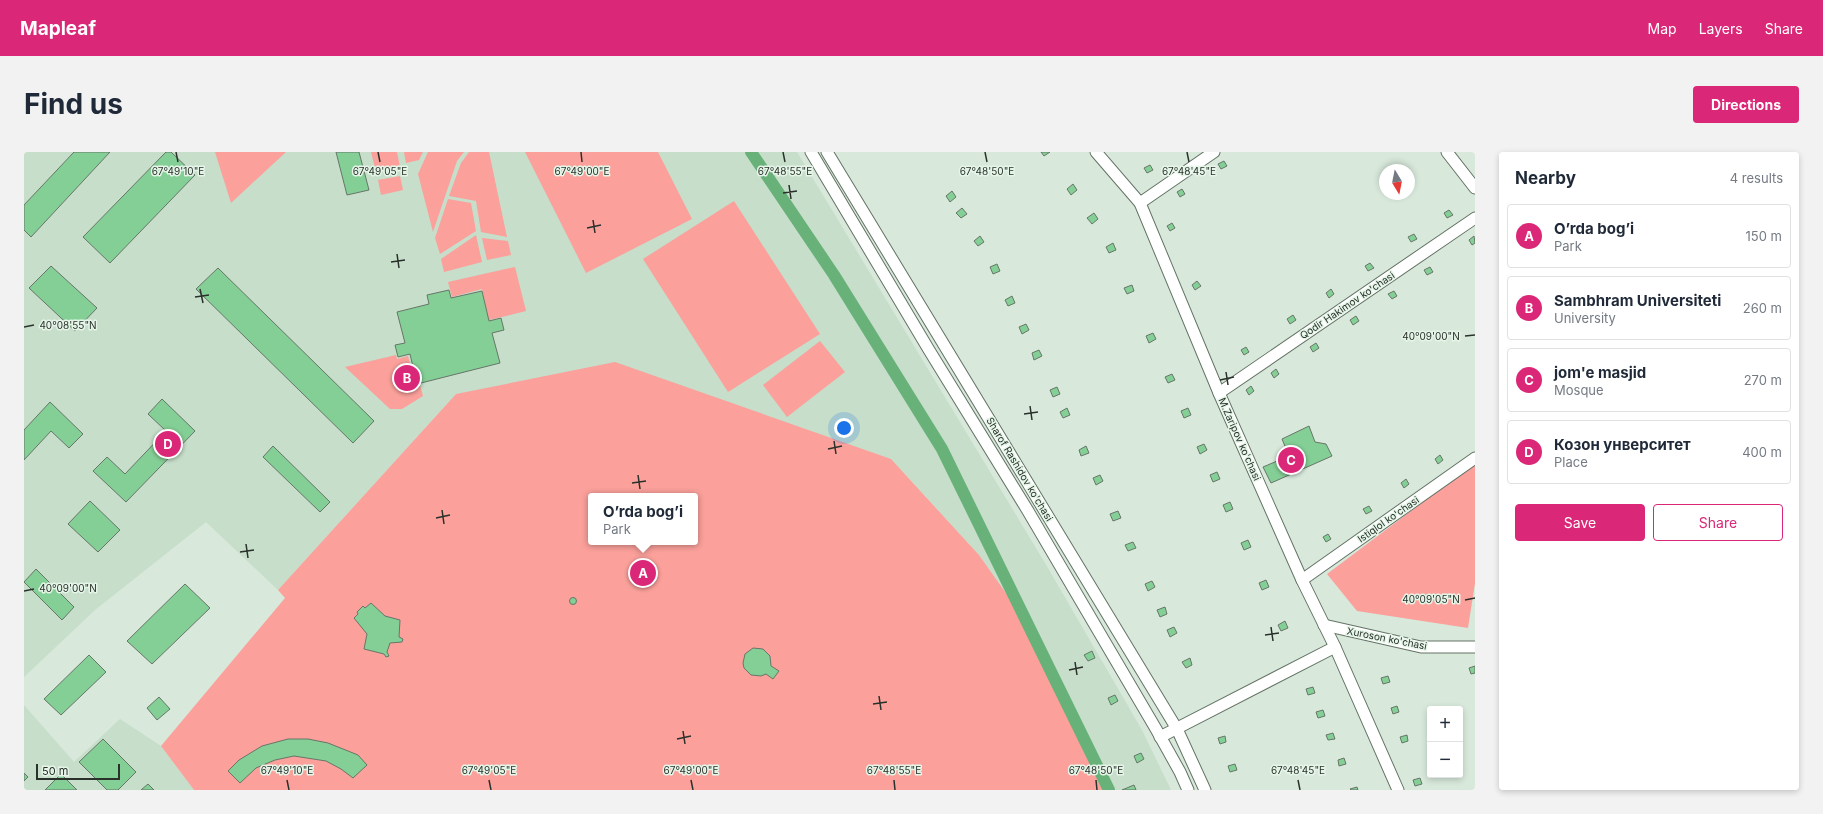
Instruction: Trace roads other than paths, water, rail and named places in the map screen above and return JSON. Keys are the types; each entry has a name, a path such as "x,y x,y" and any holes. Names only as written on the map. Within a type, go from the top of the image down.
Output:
{"street":[{"path":"811,152 929,350 1028,511 1160,737 1180,772 1188,790"},
{"name":"Sharof Rashidov ko'chasi","path":"828,152 1177,729 1205,790"},
{"name":"M.Zaripov ko'chasi","path":"1096,152 1140,203 1219,393 1302,580 1335,647 1398,790"},
{"path":"1140,203 1214,152"},
{"path":"1447,152 1475,188"},
{"name":"Qodir Hakimov ko'chasi","path":"1219,393 1475,218"},
{"name":"Istiqlol ko'chasi","path":"1302,580 1475,458"},
{"name":"Xuroson ko'chasi","path":"1324,625 1421,647 1475,647"},
{"path":"1160,737 1335,647"}],"waterway":[{"path":"751,152 834,275 942,449 1109,790"}],"place":[{"name":"Sambhram Universiteti","path":"407,378"},
{"name":"Козон унверситет","path":"168,444"},
{"name":"jom'e masjid","path":"1291,460"},
{"name":"O’rda bog’i","path":"643,573"}]}
